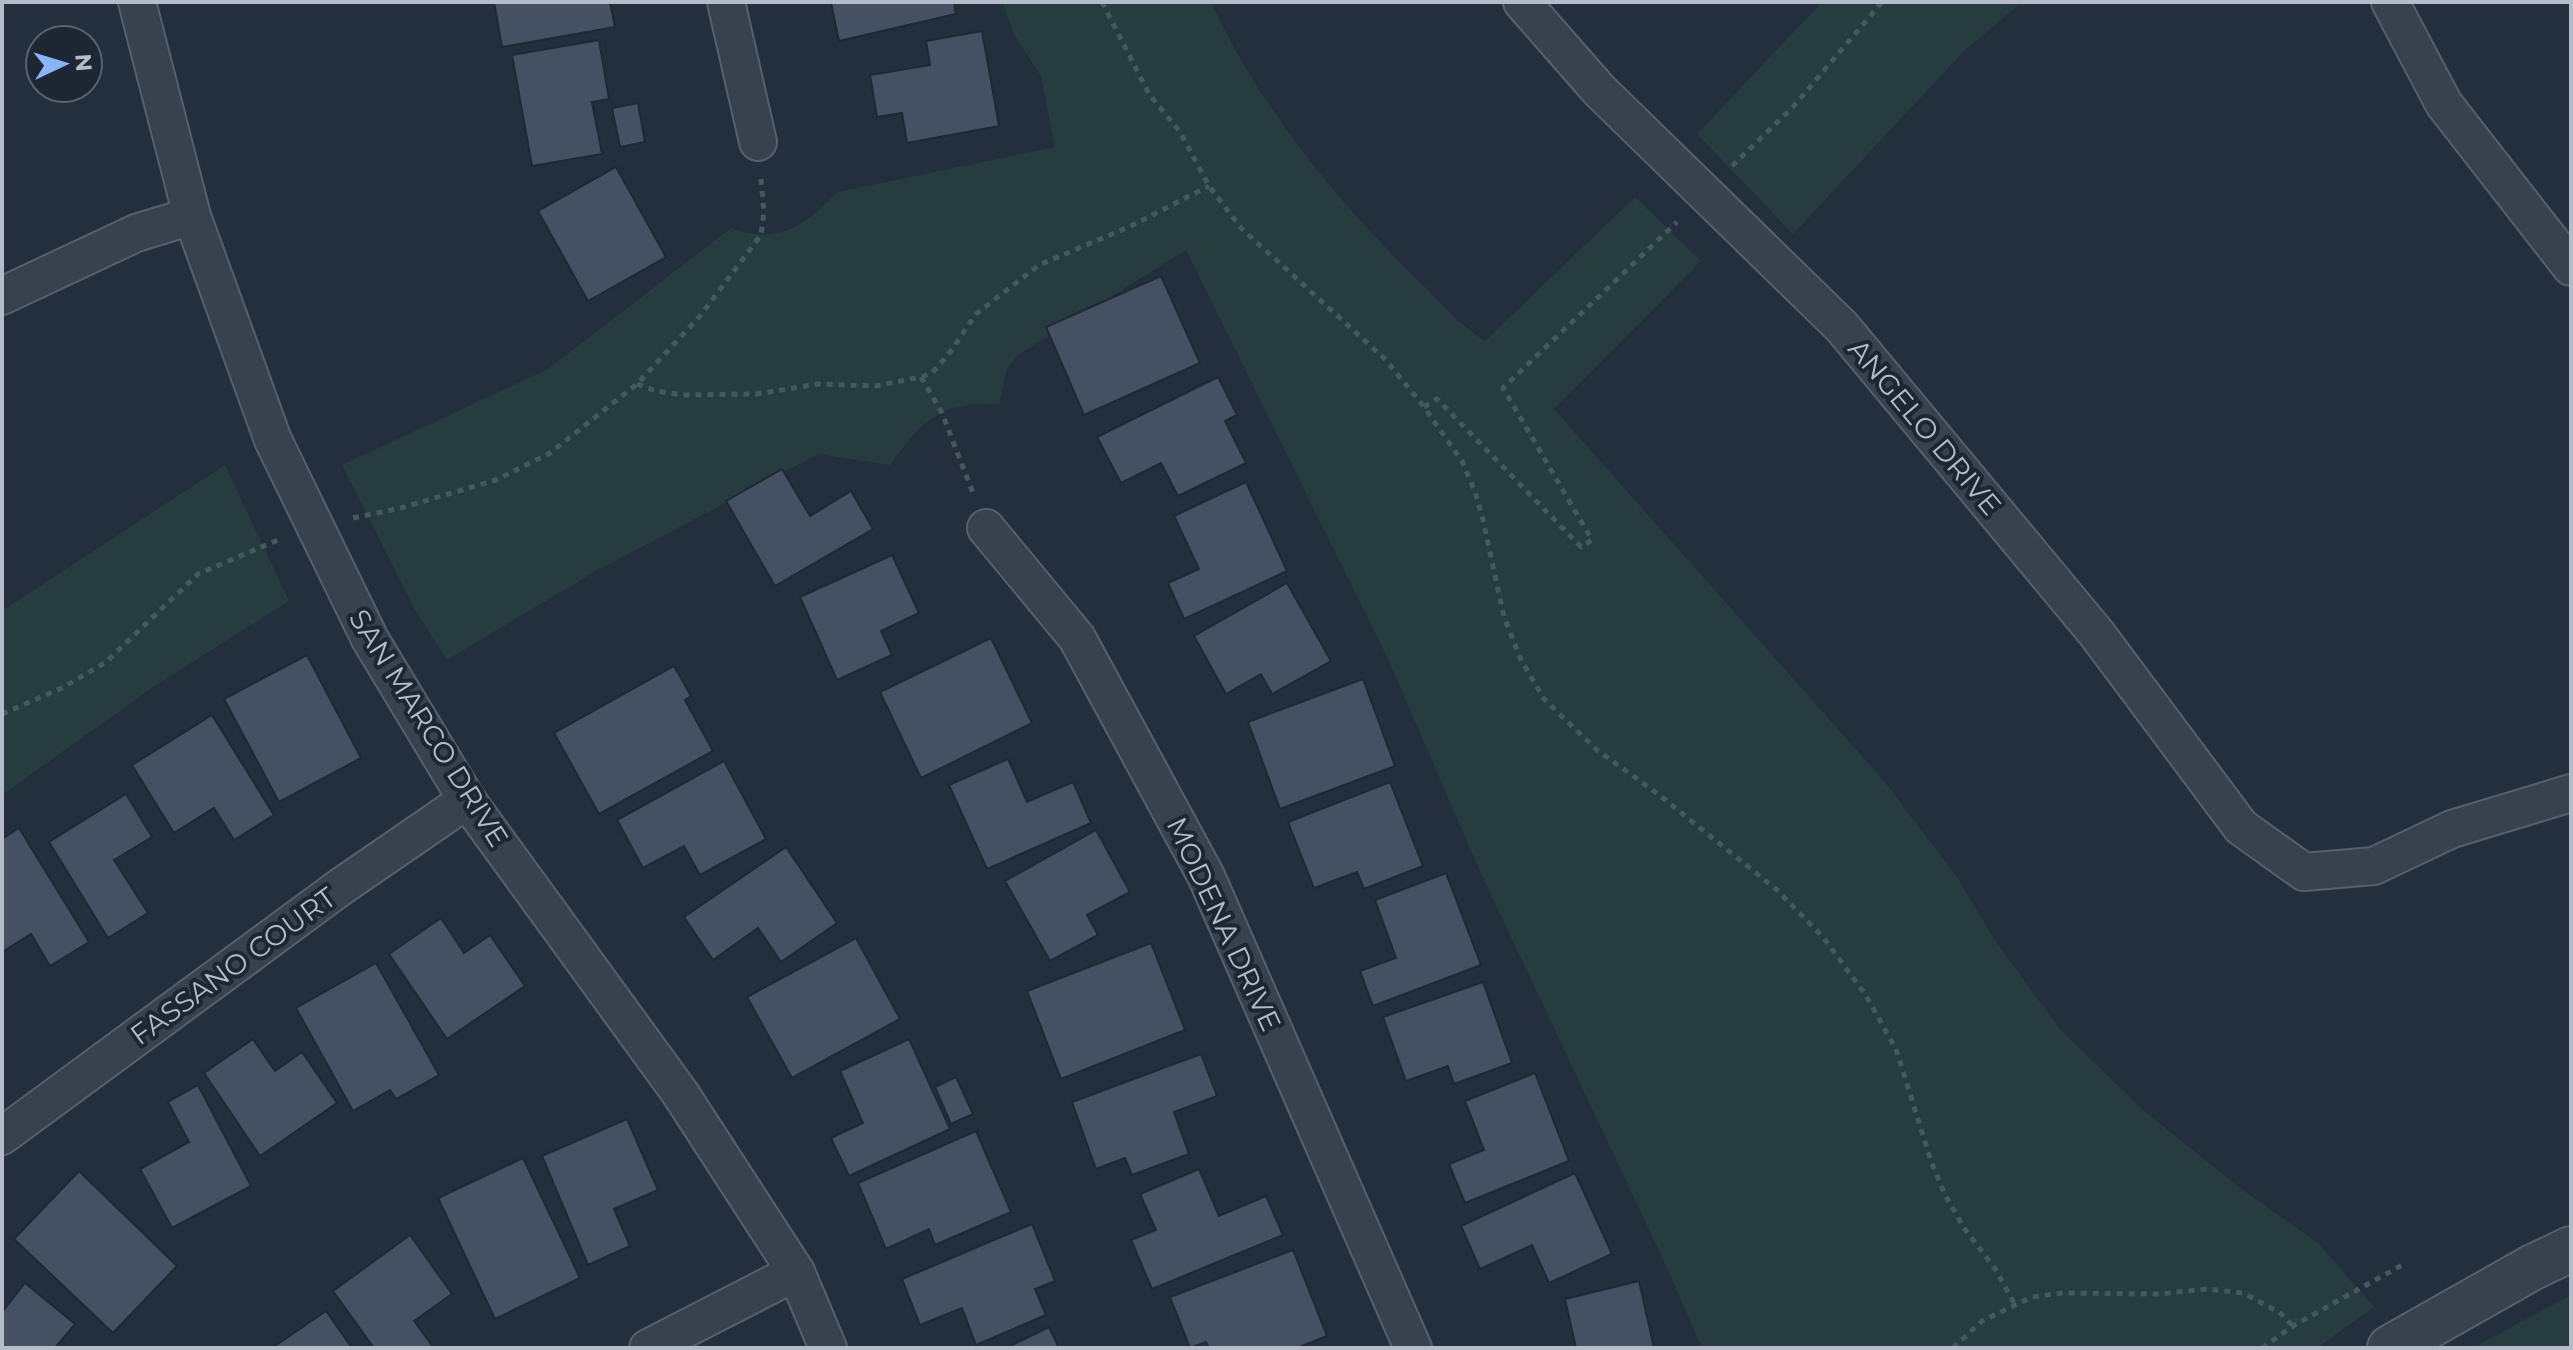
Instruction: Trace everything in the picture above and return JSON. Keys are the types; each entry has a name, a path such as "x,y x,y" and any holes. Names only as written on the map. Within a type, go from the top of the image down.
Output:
{"street":[{"name":"SAN MARCO DRIVE","path":"137,2 192,216 273,440 370,639 467,800 680,1093 796,1272 828,1348"},
{"path":"726,2 758,142"},
{"name":"ANGELO DRIVE","path":"1522,2 1599,90 1842,327 2097,634 2241,827 2304,872 2374,866 2452,829 2571,793"},
{"path":"2390,2 2444,104 2571,267"},
{"path":"2,296 136,233 192,216"},
{"name":"MODENA DRIVE","path":"986,528 1077,638 1206,876 1413,1348"},
{"name":"FASSANO COURT","path":"2,1136 339,888 467,800"},
{"path":"2390,1348 2533,1267 2571,1249"},
{"path":"648,1348 796,1272"}],"path":[{"path":"1102,2 1149,94 1180,132 1209,186 1242,229 1385,359 1462,461 1475,492 1504,617 1521,660 1544,699 1597,750 1658,794 1777,890 1823,937 1865,994 1896,1049 1944,1193 1964,1228 1996,1270 2015,1305"},
{"path":"1424,407 1437,399 1581,547 1592,540 1503,388 1793,107 1882,2"},
{"path":"2,714 62,688 106,662 198,574 273,542 317,531 367,513 401,508 496,480 550,453 637,384 700,316 761,235 764,212 758,142"},
{"path":"637,384 683,395 742,394 818,384 875,386 921,377 932,373 948,355 976,314 1039,265 1131,226 1209,186"},
{"path":"921,377 946,423 986,528"},
{"path":"2262,1348 2293,1326 2402,1265"},
{"path":"1953,1348 1982,1321 2032,1297 2063,1293 2160,1294 2207,1289 2243,1293 2279,1312 2293,1326"}],"green space":[{"path":"1003,2 1211,2 1277,116 1331,187 1444,307 1485,341 1635,197 1701,261 1554,409 1884,781 1957,877 1996,942 2060,1029 2143,1110 2240,1188 2318,1243 2374,1307 2317,1348 1702,1348 1478,867 1389,661 1186,250 1018,355 1007,369 999,404 961,406 934,417 923,425 890,465 818,454 596,571 447,660 414,608 342,465 548,369 731,228 763,235 777,233 802,223 838,192 1055,147 1041,76 1013,33"},
{"path":"1822,2 2022,2 1965,50 1793,234 1697,134"},
{"path":"225,465 289,601 153,687 2,795 2,611"},
{"path":"2571,1295 2571,1348 2472,1348"}],"building":[{"path":"494,2 610,2 615,27 502,47"},
{"path":"954,2 956,14 839,41 831,3"},
{"path":"982,31 999,126 907,143 902,113 877,117 870,75 930,65 926,41"},
{"path":"599,40 609,99 592,102 602,154 532,166 512,55"},
{"path":"638,103 645,142 620,147 612,108"},
{"path":"616,167 666,257 588,301 538,211"},
{"path":"1161,276 1200,363 1084,415 1046,327"},
{"path":"1218,377 1237,415 1225,421 1246,463 1178,496 1161,463 1121,483 1097,437"},
{"path":"782,469 810,516 851,491 873,529 775,586 726,501"},
{"path":"1246,482 1287,571 1184,619 1168,583 1199,569 1174,516"},
{"path":"892,555 919,613 881,631 892,655 837,680 800,597"},
{"path":"1287,583 1331,661 1272,694 1261,674 1226,694 1194,636"},
{"path":"991,638 1032,723 921,778 880,692"},
{"path":"307,655 361,758 279,802 224,699"},
{"path":"674,666 691,696 685,700 713,751 599,814 554,733"},
{"path":"1363,679 1395,766 1280,809 1248,722"},
{"path":"212,715 274,815 234,840 214,808 174,833 132,765"},
{"path":"1008,759 1027,802 1073,782 1091,823 987,869 949,785"},
{"path":"724,761 766,839 700,875 684,846 643,868 617,820"},
{"path":"1390,782 1423,866 1364,889 1357,872 1314,888 1288,822"},
{"path":"126,794 152,837 114,860 148,913 108,938 49,842"},
{"path":"19,828 89,942 50,966 31,934 2,952 2,839"},
{"path":"1096,830 1130,892 1087,915 1098,935 1050,961 1005,881"},
{"path":"786,847 837,923 781,962 758,928 713,960 684,917"},
{"path":"1446,873 1481,965 1373,1006 1360,971 1396,958 1375,900"},
{"path":"441,918 464,953 490,935 525,986 447,1039 389,954"},
{"path":"856,938 900,1019 792,1078 747,997"},
{"path":"1151,943 1185,1030 1061,1079 1027,991"},
{"path":"376,963 439,1075 396,1099 390,1090 353,1111 296,1008"},
{"path":"1483,982 1512,1063 1454,1084 1448,1066 1406,1081 1383,1017"},
{"path":"253,1039 275,1071 302,1052 337,1103 260,1156 204,1073"},
{"path":"909,1039 950,1129 849,1176 831,1138 863,1123 840,1071"},
{"path":"1201,1054 1217,1096 1174,1112 1189,1154 1132,1175 1125,1158 1096,1169 1072,1102"},
{"path":"1535,1073 1569,1161 1465,1203 1449,1164 1484,1150 1465,1101"},
{"path":"956,1077 973,1114 951,1124 935,1087"},
{"path":"198,1085 251,1186 172,1228 140,1169 189,1142 168,1102"},
{"path":"627,1119 658,1190 614,1209 630,1246 588,1265 542,1156"},
{"path":"976,1131 1011,1212 935,1245 929,1229 886,1249 858,1183"},
{"path":"523,1158 580,1278 495,1319 438,1198"},
{"path":"1199,1169 1219,1216 1266,1196 1283,1235 1152,1289 1131,1240 1156,1230 1140,1194"},
{"path":"79,1171 177,1266 113,1333 14,1239"},
{"path":"1575,1173 1612,1254 1549,1283 1532,1245 1480,1269 1461,1226"},
{"path":"1032,1224 1055,1281 1035,1289 1046,1315 976,1345 962,1308 920,1325 902,1279"},
{"path":"410,1235 452,1294 414,1321 434,1348 374,1348 333,1291"},
{"path":"1293,1250 1327,1336 1297,1348 1209,1348 1206,1342 1190,1348 1170,1297"},
{"path":"1639,1281 1654,1348 1576,1348 1565,1299"},
{"path":"25,1283 75,1324 55,1348 2,1348 2,1312"},
{"path":"326,1311 352,1348 272,1348"},
{"path":"1049,1327 1059,1348 1006,1348"}]}
